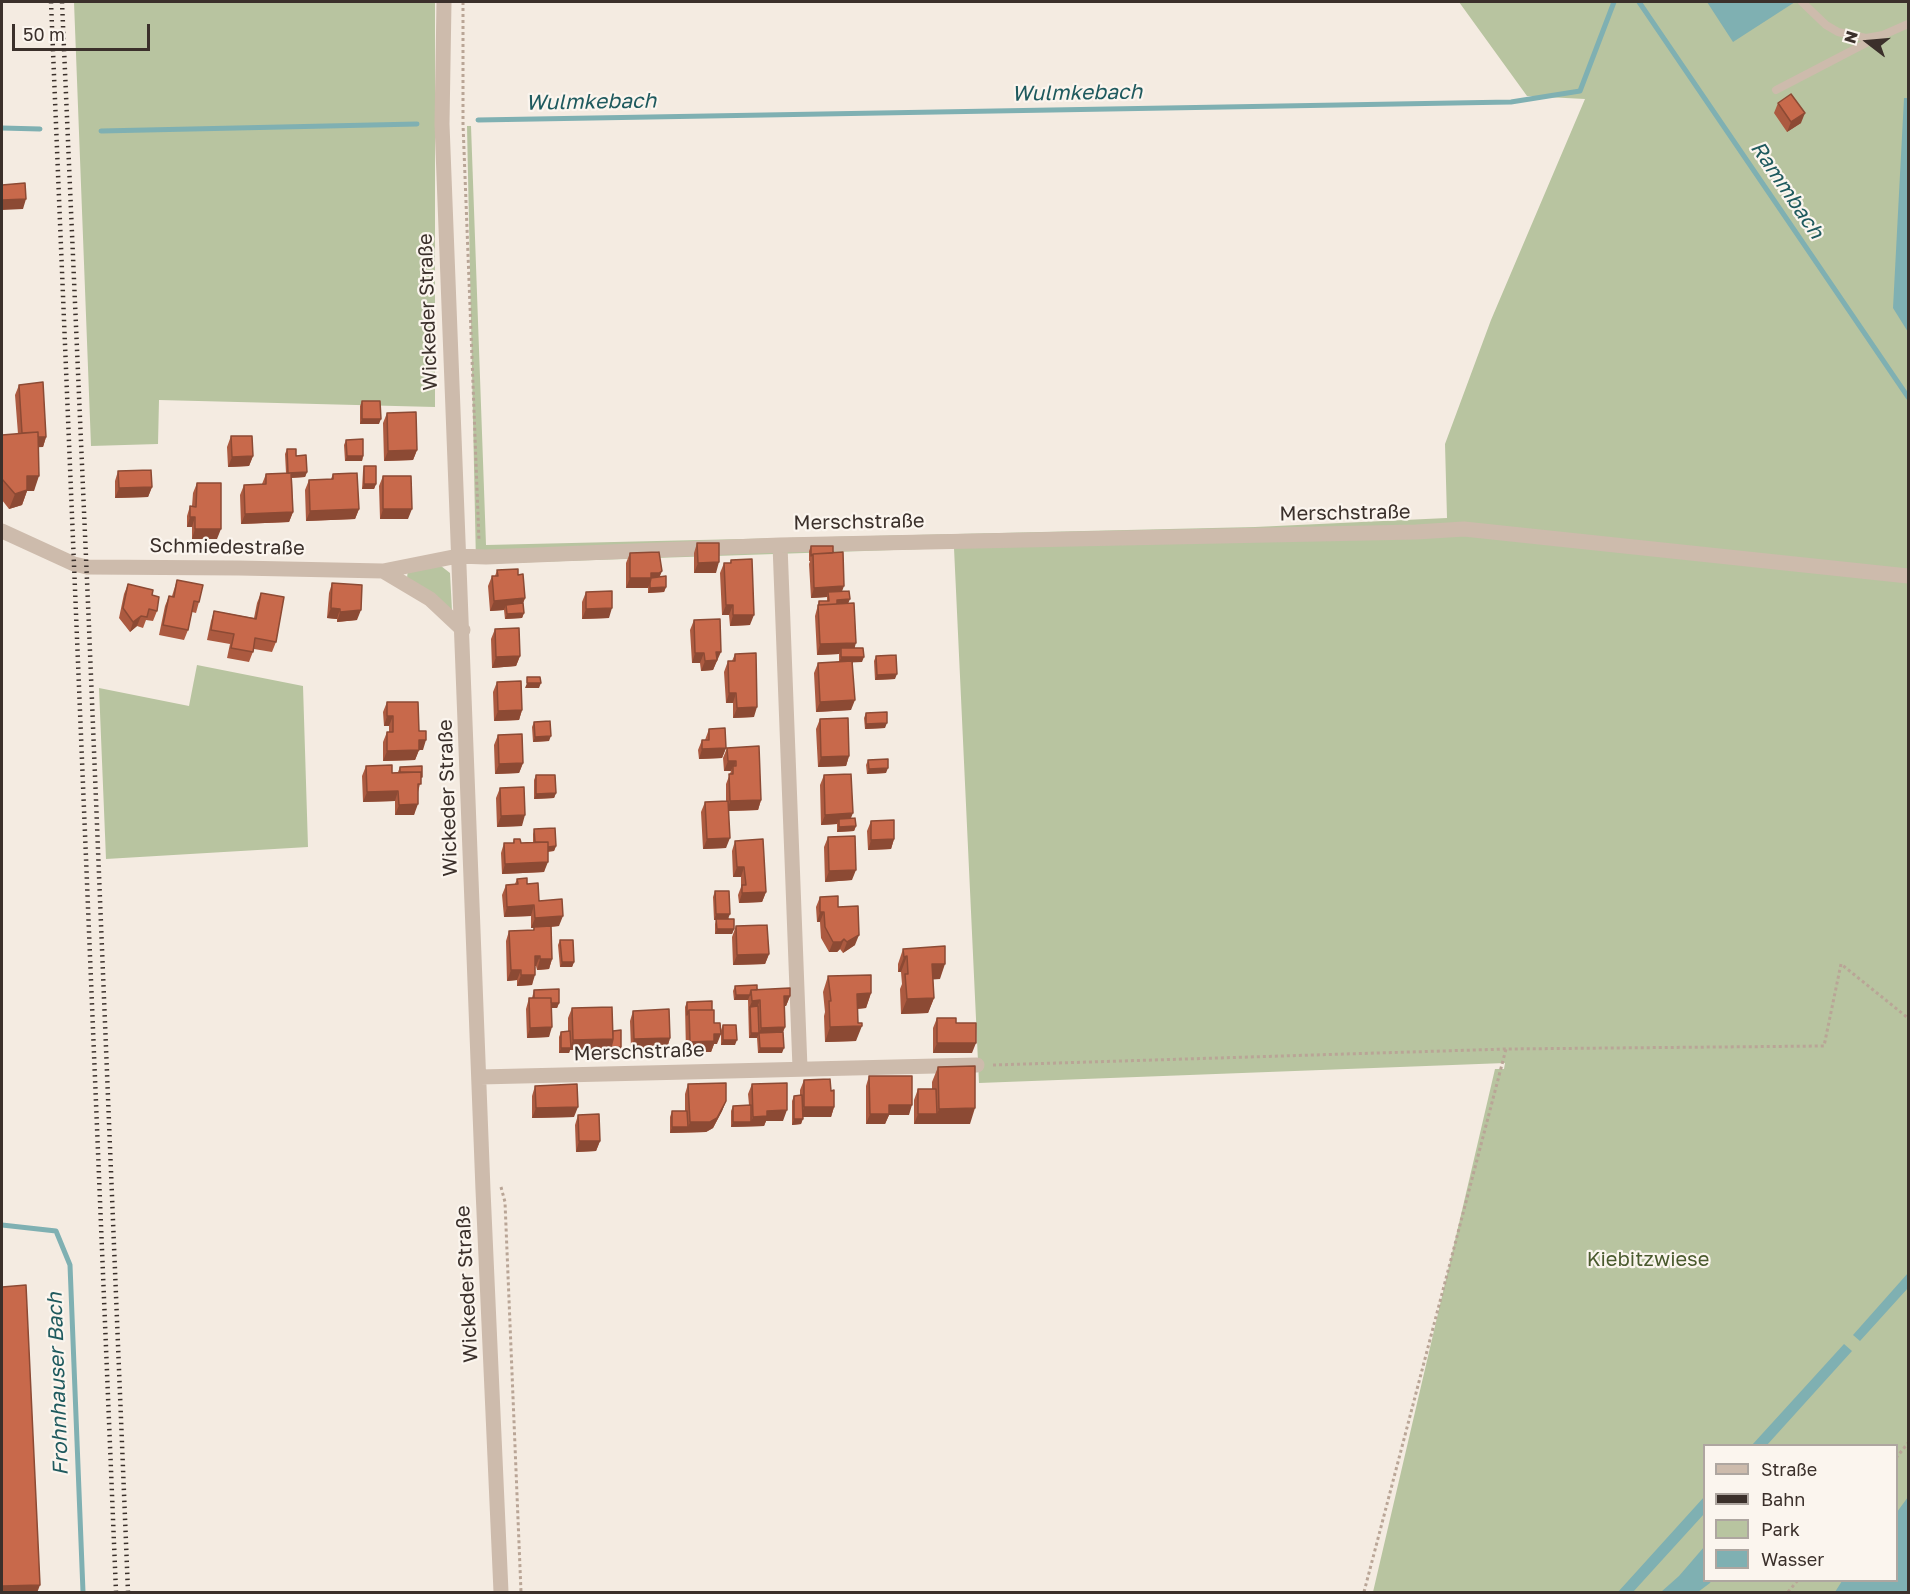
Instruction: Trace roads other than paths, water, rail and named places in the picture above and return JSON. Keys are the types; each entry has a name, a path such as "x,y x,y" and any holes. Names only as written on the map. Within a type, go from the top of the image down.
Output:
{"street":[{"name":"Wickeder Straße","path":"444,2 442,124 501,1593"},
{"name":"Merschstraße","path":"458,556 780,545 1416,532 1464,529 1908,576"},
{"name":"Schmiedestraße","path":"2,531 74,564 87,567 228,567 383,571 458,556"},
{"name":"Merschstraße","path":"780,545 800,1068"},
{"path":"383,571 430,599 463,630"},
{"name":"Merschstraße","path":"480,1077 977,1065"}],"lane":[{"path":"1802,2 1826,25 1838,32 1866,38 1883,35"},
{"path":"1776,90 1908,24"}],"water":[{"path":"1707,2 1795,2 1733,42"},
{"path":"1904,98 1908,98 1908,332 1893,308"},
{"path":"1908,1273 1908,1288 1860,1341 1853,1335"},
{"path":"1844,1344 1852,1351 1768,1444 1753,1444"},
{"path":"1908,1497 1908,1592 1835,1592 1841,1582 1898,1582 1898,1511"},
{"path":"1703,1498 1703,1515 1633,1592 1618,1592"},
{"path":"1703,1548 1703,1582 1710,1583 1698,1592 1661,1592 1679,1576"}],"waterway":[{"name":"Wulmkebach","path":"478,120 1511,102 1580,91 1614,2"},
{"name":"Rammbach","path":"1639,2 1908,397"},
{"name":"Wulmkebach","path":"101,131 417,124"},
{"name":"Wulmkebach","path":"2,128 40,129"},
{"name":"Frohnhauser Bach","path":"2,1225 56,1231 70,1265 83,1592"}],"railway":[{"path":"51,2 116,1592"},
{"path":"62,2 128,1592"}],"park label":[{"name":"Kiebitzwiese","path":"1648,1260"}]}
